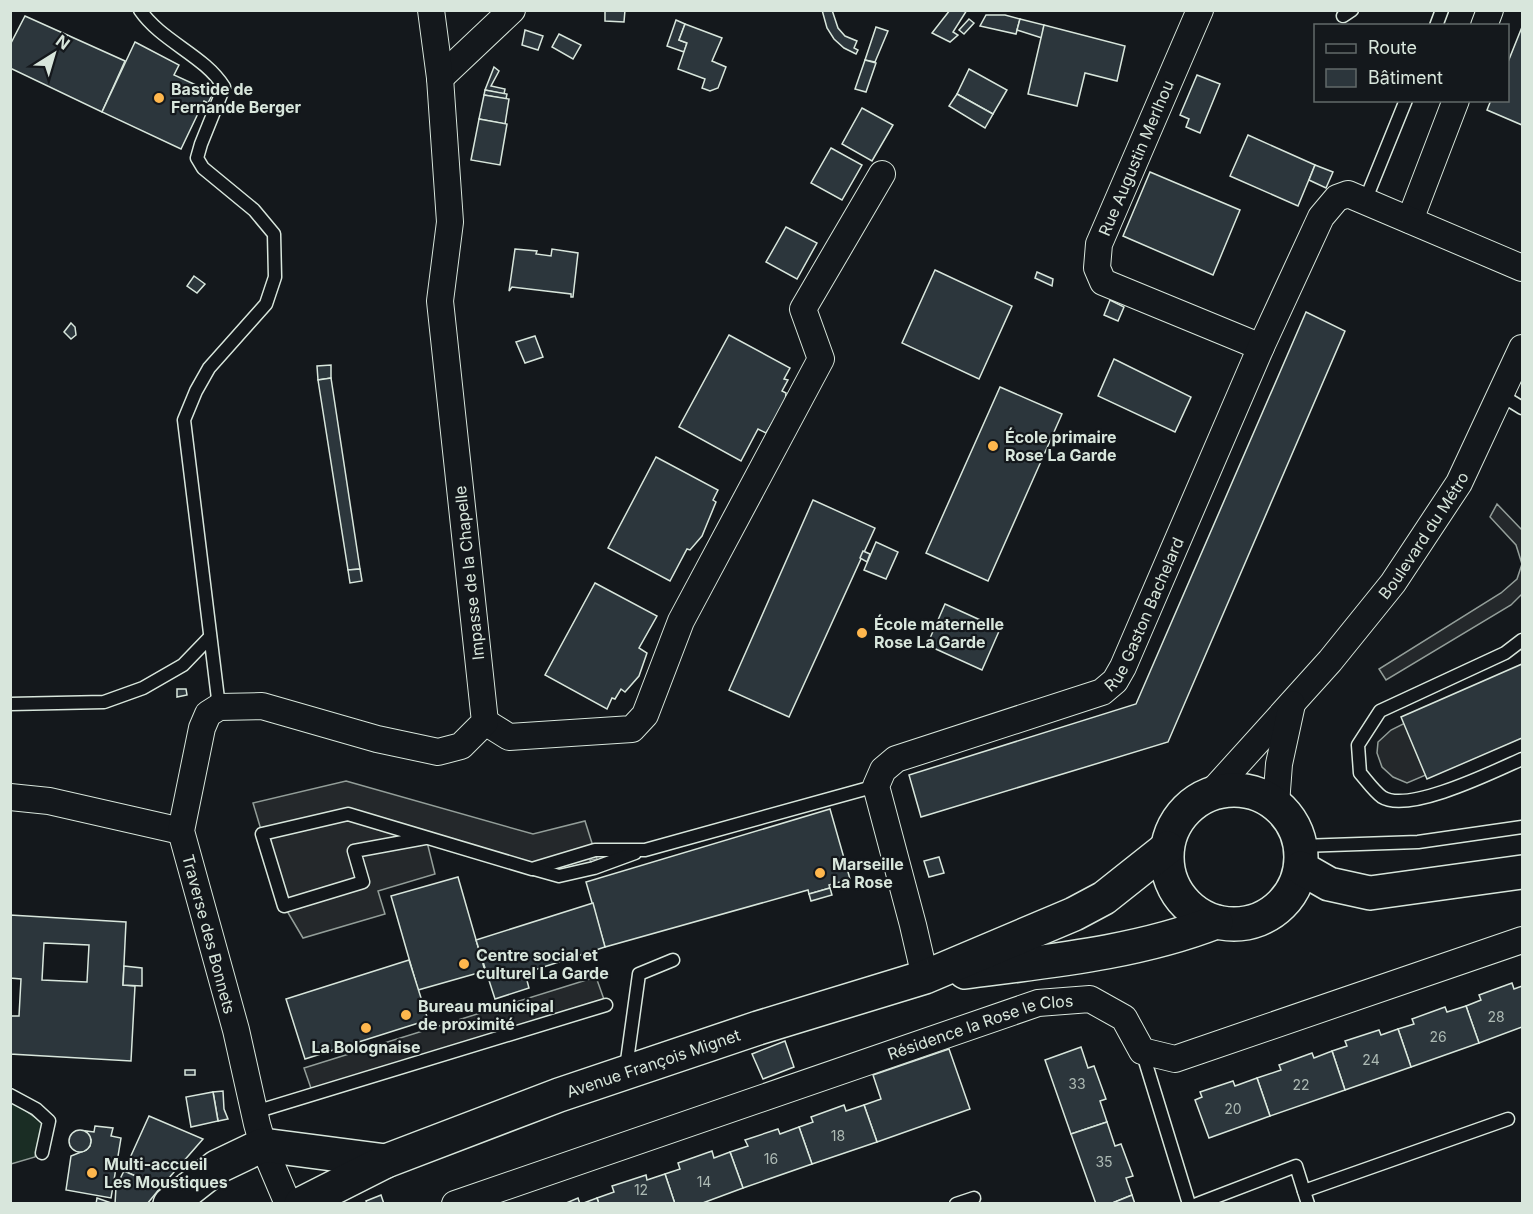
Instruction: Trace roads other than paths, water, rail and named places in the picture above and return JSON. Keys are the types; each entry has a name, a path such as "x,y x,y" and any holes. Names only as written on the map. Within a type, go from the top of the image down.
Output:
{"street":[{"name":"Impasse de la Chapelle","path":"431,10 440,78 450,222 440,301 485,722"},
{"path":"440,78 512,10"},
{"name":"Rue Augustin Merlhou","path":"1200,10 1099,244 1097,268 1103,282 1261,347"},
{"path":"1410,220 1455,102"},
{"path":"10,797 49,801 181,831 202,729 208,714 219,706 262,706 377,739 438,752 461,746 485,722 509,737 632,729 645,716 681,621 820,359 803,309 882,174"},
{"name":"Rue Gaston Bachelard","path":"876,786 883,770 896,759 1102,692 1115,681 1261,347 1321,217 1337,198 1348,194 1522,268"},
{"name":"Boulevard du Métro","path":"1210,794 1330,661 1393,583 1512,402 1522,348"},
{"name":"Boulevard du Métro","path":"1276,804 1279,764 1292,704"},
{"path":"876,786 925,977"},
{"path":"1233,790 1255,794 1276,804 1292,823 1301,857 1295,888 1282,905 1272,914 1255,922 1235,925 1215,922 1194,911 1178,894 1168,872 1167,848 1174,825 1190,806 1210,794 1233,790"},
{"name":"Traverse des Bonnets","path":"181,831 264,1145 288,1203"},
{"name":"Avenue François Mignet","path":"301,1203 386,1161 559,1095 758,1028 925,977 1074,914 1104,898 1167,848"},
{"path":"1301,857 1329,884 1370,893 1522,872"},
{"path":"1282,905 1345,900 1360,892"},
{"name":"Avenue François Mignet","path":"925,977 1045,962 1141,946 1180,936 1215,922"},
{"path":"1142,1051 1175,1059 1522,940"},
{"name":"Résidence la Rose le Clos","path":"455,1203 831,1076 1038,1003 1090,999 1124,1018 1142,1051"},
{"path":"170,1203 217,1167 264,1145"},
{"name":"Avenue François Mignet","path":"264,1145 386,1161"}],"lane":[{"path":"140,10 150,24 216,74 224,87 197,158 203,168 254,210 274,234 275,277 266,304 209,368 184,420 219,706"},
{"path":"1365,201 1405,102"},
{"path":"10,704 104,702 143,688 183,665 210,637"},
{"path":"1522,640 1506,653 1380,711 1358,745 1360,773 1383,798 1407,801 1438,794 1522,759"},
{"path":"425,838 354,851 363,882 284,906 262,834 348,814 532,869 595,850 645,850 876,786"},
{"path":"1301,857 1522,826"},
{"path":"626,1073 639,974 673,960"},
{"path":"255,1112 606,1005"},
{"path":"1142,1051 1189,1203"},
{"path":"10,1095 36,1110 49,1121 42,1153"},
{"path":"1304,1191 1508,1119"},
{"path":"1197,1203 1296,1166 1308,1203"},
{"path":"956,1203 974,1197"}],"place":[{"name":"Bastide de Fernande Berger","path":"159,98"},
{"name":"École primaire Rose La Garde","path":"993,446"},
{"name":"École maternelle Rose La Garde","path":"862,633"},
{"name":"Marseille La Rose","path":"820,873"},
{"name":"Centre social et culturel La Garde","path":"464,964"},
{"name":"Bureau municipal de proximité","path":"406,1015"},
{"name":"La Bolognaise","path":"366,1028"},
{"name":"Multi-accueil Les Moustiques","path":"92,1173"}]}
